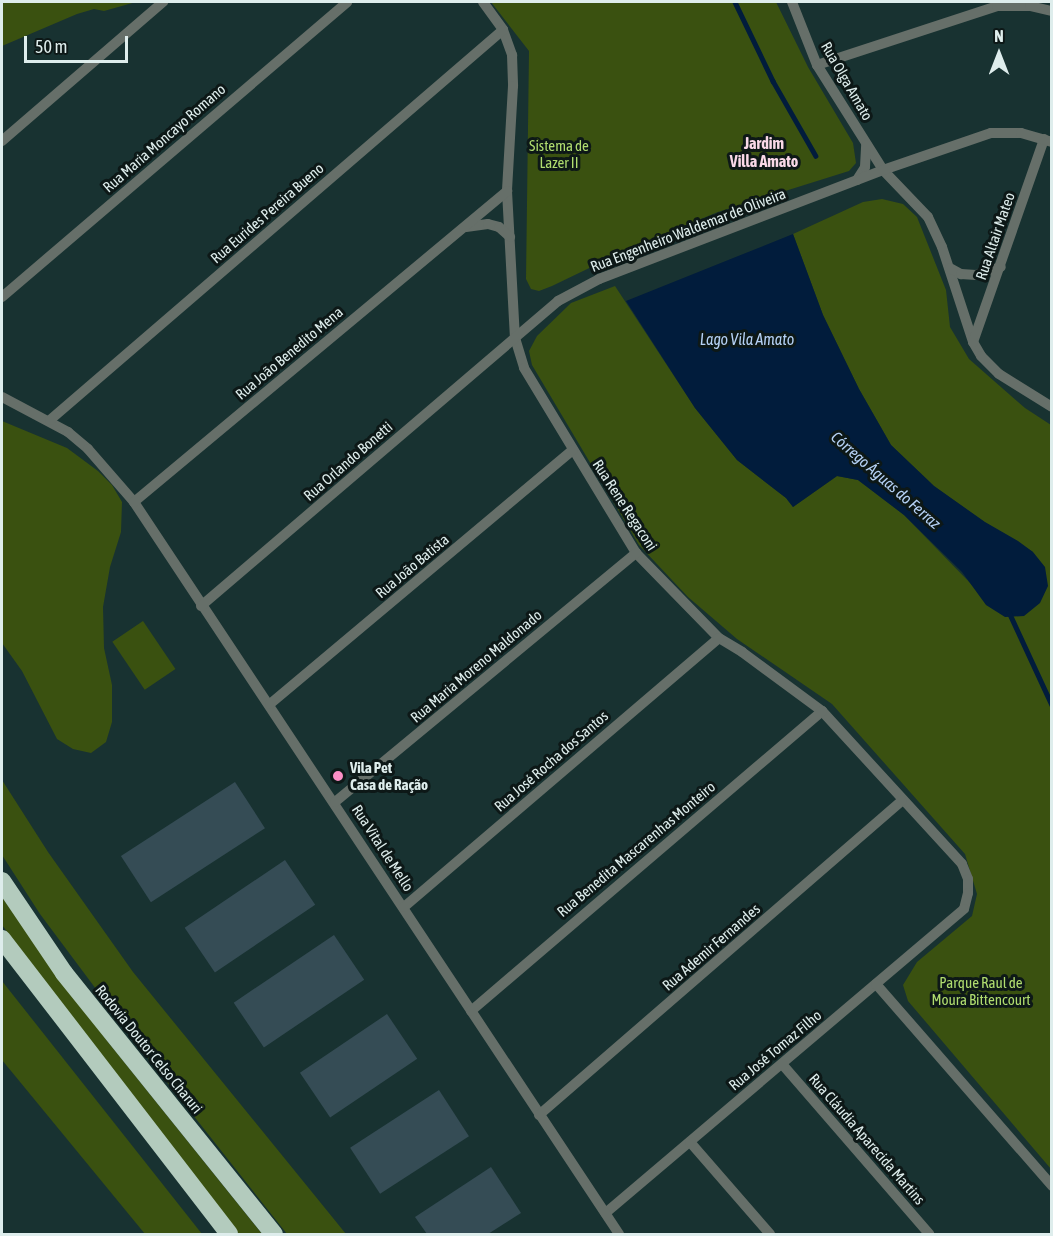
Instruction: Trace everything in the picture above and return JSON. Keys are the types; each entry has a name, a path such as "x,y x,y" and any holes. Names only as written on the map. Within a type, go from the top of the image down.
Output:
{"highway":[{"name":"Rodovia Doutor Celso Charuri","path":"2,881 64,973 274,1234"},
{"path":"2,939 230,1234"}],"street":[{"path":"2,141 163,2"},
{"name":"Rua Maria Moncayo Romano","path":"2,297 347,2"},
{"name":"Rua Rene Regaconi","path":"483,2 503,30 512,55 513,86 507,191 515,338 524,368 636,554 719,638 742,652 822,711 962,864 968,879 968,893 964,909"},
{"name":"Rua Olga Amato","path":"792,2 817,65 883,170 928,217 950,268 973,342 981,356 999,374 1052,407"},
{"path":"817,65 998,6 1030,6 1052,11"},
{"name":"Rua Eurides Pereira Bueno","path":"50,420 503,30"},
{"name":"Rua Engenheiro Waldemar de Oliveira","path":"515,338 558,301 599,279 883,170 991,133 1021,133 1048,140"},
{"name":"Rua Altair Mateo","path":"973,342 1048,140"},
{"name":"Rua Olga Amato","path":"857,180 865,167 865,141"},
{"name":"Rua João Benedito Mena","path":"134,502 507,191"},
{"path":"463,228 475,224 488,224 499,227 510,237"},
{"path":"950,268 961,274 976,274 1001,267"},
{"name":"Rua Orlando Bonetti","path":"201,606 515,338"},
{"name":"Rua Vital de Mello","path":"2,397 50,420 88,449 134,502 201,606 335,802 619,1234"},
{"name":"Rua João Batista","path":"270,704 573,450"},
{"name":"Rua Maria Moreno Maldonado","path":"335,802 636,554"},
{"name":"Rua José Rocha dos Santos","path":"404,908 719,638"},
{"name":"Rua Benedita Mascarenhas Monteiro","path":"471,1011 822,711"},
{"name":"Rua Ademir Fernandes","path":"539,1115 902,801"},
{"name":"Rua José Tomaz Filho","path":"605,1213 964,909"},
{"path":"876,984 1052,1186"},
{"name":"Rua Cláudia Aparecida Martins","path":"782,1064 929,1234"},
{"path":"690,1142 770,1234"}],"green space":[{"path":"2,2 136,2 104,11 94,9 77,14 2,46"},
{"name":"Sistema de Lazer II","path":"491,2 776,2 808,67 853,143 856,163 849,171 718,212 635,246 552,286 539,291 531,289 526,279 529,51"},
{"name":"Parque Raul de Moura Bittencourt","path":"882,199 903,204 917,217 946,290 950,327 969,359 1025,408 1051,425 1051,1169 908,1001 903,985 917,962 972,916 977,894 965,854 832,704 737,639 688,597 639,545 532,365 529,351 537,336 571,303 615,286 695,408 737,460 786,498 793,507 837,476 858,480 904,515 974,587 1033,552 984,522 934,486 891,445 859,389 823,315 793,234 863,202"},
{"path":"2,421 67,448 98,471 112,485 122,502 121,532 110,567 103,607 104,648 112,685 112,722 106,742 91,753 73,749 57,739 22,671 2,643"},
{"path":"143,621 175,669 145,690 112,642"},
{"path":"2,780 48,852 133,972 346,1234 287,1234 140,1048 40,914 2,855"},
{"path":"2,897 108,1042 262,1234 239,1234 190,1174 2,925"},
{"path":"2,981 202,1234 145,1234 2,1060"}],"water":[{"name":"Lago Vila Amato","path":"793,234 823,315 859,389 891,445 934,486 985,522 1018,541 1033,552 1045,567 1048,586 1040,603 1024,616 1005,617 986,605 962,572 904,515 858,480 837,476 793,507 786,498 737,460 695,408 626,301"}],"building":[{"path":"235,782 265,828 151,902 121,856"},
{"path":"285,860 315,905 215,972 185,928"},
{"path":"334,935 364,980 264,1047 234,1003"},
{"path":"387,1014 417,1059 330,1117 300,1073"},
{"path":"439,1090 469,1136 380,1194 350,1148"},
{"path":"491,1167 521,1213 488,1234 427,1234 415,1217"}],"waterway":[{"name":"Córrego Águas do Ferraz","path":"735,2 773,81 816,156"},
{"name":"Córrego Águas do Ferraz","path":"1009,612 1052,705"}],"place":[{"name":"Vila Pet Casa de Ração","path":"338,776"}],"district":[{"name":"Jardim Villa Amato","path":"764,152"}]}
